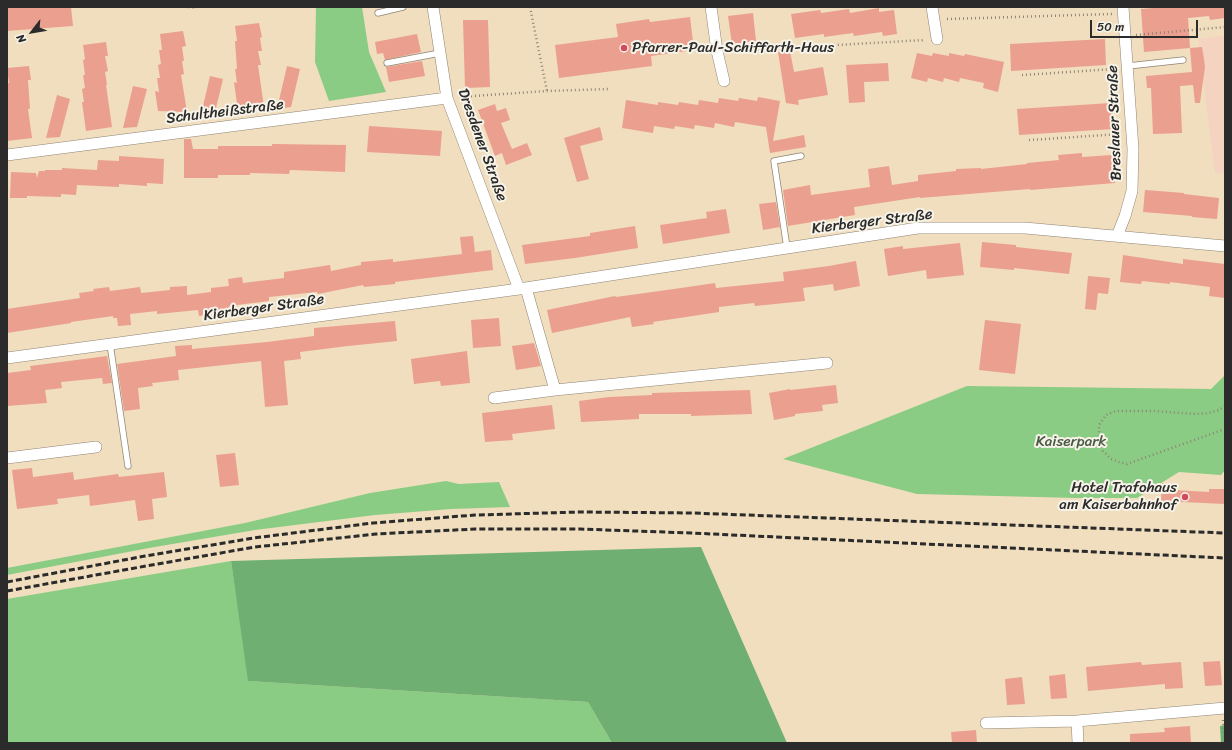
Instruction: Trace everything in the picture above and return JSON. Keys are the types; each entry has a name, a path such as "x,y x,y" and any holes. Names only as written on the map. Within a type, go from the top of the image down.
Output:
{"street":[{"name":"Dresdener Straße","path":"433,7 447,98 522,289"},
{"path":"711,7 717,51 724,81"},
{"path":"932,7 937,39"},
{"name":"Breslauer Straße","path":"1117,236 1125,216 1132,191 1133,133 1124,10"},
{"name":"Schultheißstraße","path":"7,155 447,98"},
{"name":"Kierberger Straße","path":"7,358 522,289 918,228 1025,228 1225,246"},
{"path":"522,289 555,390"},
{"path":"494,398 555,390 827,363"},
{"path":"7,458 96,447"},
{"path":"986,722 1077,721 1223,708"},
{"path":"1077,721 1078,743"}],"lane":[{"path":"378,13 403,7"},
{"path":"387,63 440,53"},
{"path":"1128,67 1183,60"},
{"path":"787,248 774,161 801,156"},
{"path":"110,344 128,466"}],"path":[{"path":"190,7 198,7"},
{"path":"530,7 547,91"},
{"path":"934,20 1124,10"},
{"path":"1126,36 1225,27"},
{"path":"717,51 937,39"},
{"path":"1022,74 1128,67"},
{"path":"447,98 547,91 609,89"},
{"path":"1029,140 1133,133"},
{"path":"1225,406 1219,410 1209,413 1196,414 1116,411 1106,415 1098,425 1099,442 1103,451 1111,459 1127,464 1225,429"},
{"path":"1223,708 1225,741"}],"shaded area":[{"path":"1225,35 1225,174 1215,173 1198,39"}],"green space":[{"path":"316,7 362,7 369,52 386,92 329,101 315,62"},
{"name":"Kaiserpark","path":"1225,375 1225,470 1221,475 1179,472 1137,498 917,494 783,459 967,386 1211,389"},
{"path":"446,481 459,484 499,482 510,507 451,509 375,515 255,530 149,548 7,575 7,568 245,523 370,493"},
{"path":"701,547 787,743 612,743 588,702 248,681 231,561"},
{"path":"231,561 249,681 588,702 612,743 7,743 7,599"},
{"path":"1225,725 1225,743 1221,743 1220,726"}],"building":[{"path":"7,7 71,7 73,26 7,31"},
{"path":"1166,7 1225,7 1225,18 1210,20 1209,16 1188,18 1190,48 1144,52 1141,9"},
{"path":"879,8 879,12 894,10 897,34 883,36 882,32 854,36 853,33 824,37 824,34 795,38 791,14 820,10 821,13 849,9 850,13"},
{"path":"753,13 756,41 732,44 728,16"},
{"name":"Pfarrer-Paul-Schiffarth-Haus","path":"690,17 694,50 651,56 652,66 559,78 555,45 618,37 616,24 649,19 650,22"},
{"path":"463,20 488,20 490,87 465,88"},
{"path":"259,23 262,37 260,38 262,51 258,51 261,65 258,65 264,107 238,111 234,82 237,83 235,69 237,69 235,41 237,41 235,26"},
{"path":"183,31 186,46 182,47 184,74 181,75 187,112 158,111 155,91 159,92 157,78 160,78 158,65 161,64 159,50 162,50 160,34"},
{"path":"417,34 421,52 385,60 383,53 377,54 375,42"},
{"path":"1105,39 1106,65 1011,71 1010,44"},
{"path":"106,42 108,56 105,56 108,71 105,72 112,127 86,131 82,102 84,102 82,89 85,88 83,75 85,75 83,60 85,59 83,45"},
{"path":"1202,47 1205,67 1200,103 1195,103 1193,85 1180,86 1182,133 1153,134 1151,88 1147,88 1146,76 1192,72 1190,48"},
{"path":"790,51 794,72 823,67 828,95 798,100 799,105 786,103 778,52"},
{"path":"917,53 932,56 933,53 949,56 949,53 964,56 965,54 1004,62 998,92 983,88 984,83 960,78 959,82 944,78 943,82 928,78 927,82 911,78"},
{"path":"422,61 425,76 389,82 386,67"},
{"path":"888,63 889,81 864,82 865,102 849,103 846,65"},
{"path":"29,66 31,80 28,80 30,109 28,109 32,138 7,141 7,83 9,83 7,68"},
{"path":"287,66 300,69 291,107 277,109"},
{"path":"210,76 223,79 214,117 200,119"},
{"path":"133,86 147,89 137,127 123,128"},
{"path":"57,95 70,99 60,137 46,138"},
{"path":"758,97 780,101 773,141 804,135 806,147 770,153 766,127 735,122 734,127 715,123 714,128 695,125 694,129 675,126 674,129 654,126 653,133 622,128 626,100 658,105 658,102 678,105 679,102 698,105 699,100 718,103 719,98 738,101 739,98 757,101"},
{"path":"1111,103 1113,129 1019,135 1017,109"},
{"path":"495,104 497,111 506,108 510,120 501,123 512,149 527,143 532,155 506,165 502,153 495,156 478,110"},
{"path":"369,126 442,131 440,156 367,152"},
{"path":"600,127 603,140 580,146 589,179 577,182 564,138"},
{"path":"184,139 191,139 193,149 218,149 218,146 272,146 272,144 346,145 345,172 290,170 289,174 250,173 250,175 218,175 218,178 184,178"},
{"path":"1082,153 1082,157 1112,155 1115,183 920,197 854,207 855,215 788,226 783,190 810,185 811,195 870,187 868,169 889,166 892,185 918,181 918,175 956,171 956,169 981,169 1059,160 1058,155"},
{"path":"119,156 164,159 163,184 147,183 147,186 119,184 119,187 77,185 76,195 61,194 61,197 27,196 27,198 10,198 11,172 36,173 37,178 39,171 45,170 62,170 62,168 97,170 98,160 119,161"},
{"path":"1145,190 1184,193 1219,198 1217,219 1143,212"},
{"path":"776,202 780,227 763,230 759,204"},
{"path":"726,209 730,233 663,244 660,225 707,218 706,212"},
{"path":"635,226 638,248 525,264 522,245 590,236 590,233"},
{"path":"473,236 475,252 491,250 493,270 395,282 395,284 364,287 363,285 318,294 317,292 269,297 269,301 229,306 230,312 199,316 198,310 157,314 157,311 130,314 131,325 118,326 117,318 113,318 113,316 7,333 7,309 80,298 79,293 94,291 93,289 109,287 110,291 140,287 141,293 170,290 170,287 187,286 187,295 211,292 211,288 229,286 228,279 242,277 243,283 284,278 284,272 330,265 331,271 361,265 361,262 393,259 393,262 462,254 460,237"},
{"path":"982,242 1072,253 1069,274 1014,268 1014,270 980,267"},
{"path":"960,243 964,275 927,279 926,270 888,276 884,249 903,246 903,249"},
{"path":"1123,255 1183,264 1183,259 1225,264 1225,298 1209,296 1210,287 1170,282 1170,284 1142,281 1141,284 1120,282"},
{"path":"856,261 860,286 834,291 833,284 803,288 805,301 755,306 754,303 719,307 719,312 653,322 654,324 632,327 630,317 552,333 547,310 615,296 715,283 716,288 784,281 783,272"},
{"path":"1088,276 1110,278 1108,294 1098,293 1096,310 1085,309"},
{"path":"499,318 501,346 473,348 471,320"},
{"path":"985,320 1021,324 1015,374 979,370"},
{"path":"395,321 397,341 300,352 301,359 284,361 288,405 265,407 261,361 178,370 179,380 152,383 153,386 138,388 140,409 124,411 117,364 176,356 175,346 192,345 192,349 267,342 314,336 314,328"},
{"path":"534,343 541,366 516,370 512,346"},
{"path":"467,351 470,383 441,386 440,381 414,384 411,359"},
{"path":"107,356 112,383 103,384 102,378 61,382 62,388 45,390 47,403 7,406 7,373 31,370 30,366"},
{"path":"836,385 838,403 822,405 823,411 795,414 795,416 774,420 769,393 790,389"},
{"path":"750,390 752,414 691,416 691,414 639,414 639,419 581,422 579,401 609,397 652,395 652,393"},
{"path":"552,405 555,429 512,434 513,440 485,442 482,413"},
{"path":"235,453 239,485 220,487 216,455"},
{"path":"32,468 33,477 73,472 74,480 118,474 119,477 164,472 167,497 152,499 154,519 138,521 135,500 90,506 89,495 57,499 58,504 17,509 12,470"},
{"name":"Hotel Trafohaus am Kaiserbahnhof","path":"1162,483 1174,484 1174,490 1209,492 1209,489 1225,489 1225,504 1161,501"},
{"path":"1220,661 1222,685 1205,686 1203,662"},
{"path":"1141,662 1142,665 1181,662 1183,688 1165,689 1165,684 1088,691 1086,667"},
{"path":"1065,674 1067,698 1051,699 1049,676"},
{"path":"1022,677 1025,704 1007,705 1005,679"},
{"path":"1190,726 1191,743 1130,743 1130,734 1165,732 1164,728"},
{"path":"976,730 977,743 952,743 951,732"}],"railway":[{"path":"7,582 145,556 254,538 373,523 475,515 581,512 693,513 1225,533"},
{"path":"7,591 255,547 376,534 475,529 580,529 691,533 1225,558"}],"place":[{"name":"Pfarrer-Paul-Schiffarth-Haus","path":"624,48"},
{"name":"Hotel Trafohaus am Kaiserbahnhof","path":"1185,497"}]}
